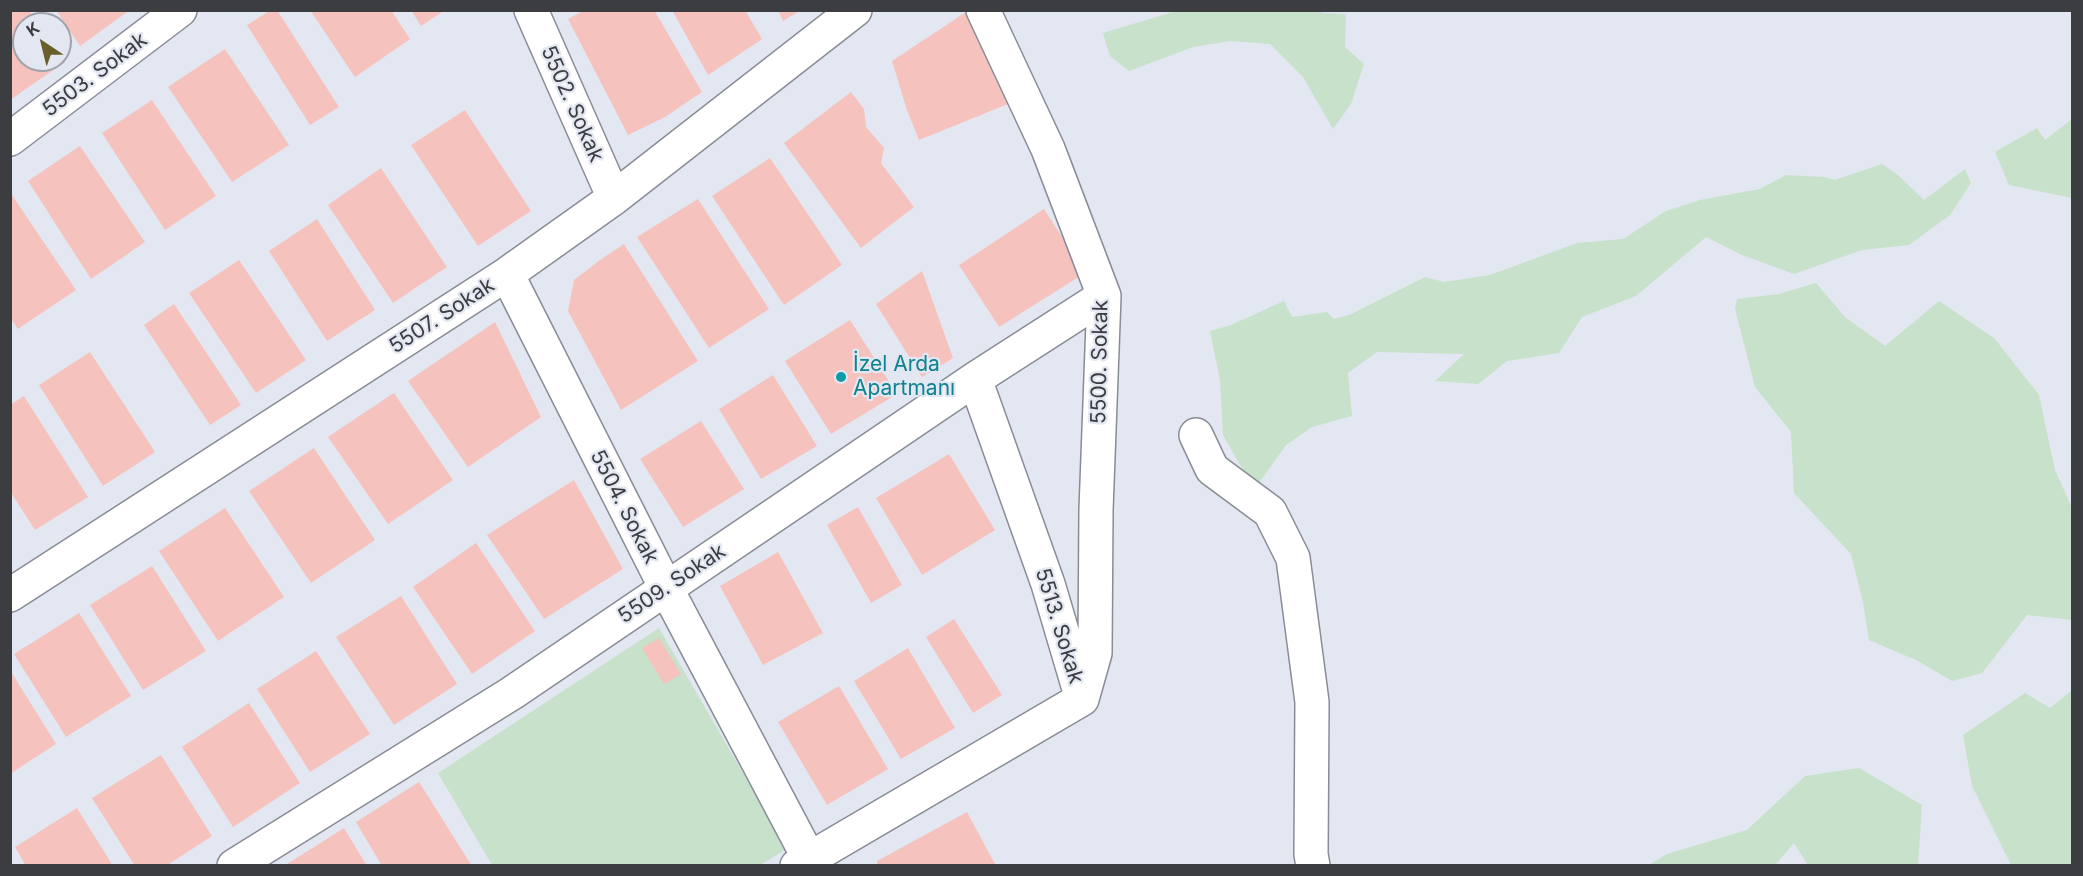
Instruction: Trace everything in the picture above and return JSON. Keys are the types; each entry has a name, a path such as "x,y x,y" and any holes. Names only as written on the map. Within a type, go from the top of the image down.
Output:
{"street":[{"name":"5503. Sokak","path":"10,139 180,10"},
{"name":"5502. Sokak","path":"531,10 614,198"},
{"name":"5507. Sokak","path":"10,595 507,274 614,198 855,10"},
{"name":"5500. Sokak","path":"983,10 1048,149 1104,296 1096,510 1095,653 1082,699"},
{"name":"5504. Sokak","path":"507,274 807,863"},
{"name":"5509. Sokak","path":"234,866 512,693 975,379 1104,296"},
{"name":"5513. Sokak","path":"807,863 1082,699 1048,584 975,379"},
{"path":"1196,435 1212,469 1270,512 1293,558 1312,702 1311,854 1313,866"}],"green space":[{"path":"1324,10 1321,13 1346,14 1345,47 1364,64 1351,104 1333,129 1303,77 1270,44 1230,41 1193,47 1129,71 1110,56 1103,33 1176,11"},
{"path":"2072,119 2072,198 2009,185 1995,152 2037,128 2045,140"},
{"path":"1882,164 1898,175 1924,200 1965,169 1971,183 1950,215 1909,245 1862,250 1794,274 1742,255 1706,237 1636,296 1582,317 1559,353 1507,361 1478,384 1435,381 1464,354 1377,352 1348,373 1352,416 1312,427 1286,445 1259,483 1244,472 1223,435 1220,380 1210,331 1231,325 1284,301 1292,317 1327,312 1334,319 1349,315 1425,277 1444,282 1490,275 1577,243 1623,239 1666,211 1700,200 1760,189 1786,175 1824,177 1835,180"},
{"path":"1816,283 1845,317 1885,346 1939,301 1994,338 2039,395 2055,470 2072,508 2072,620 2027,615 1982,673 1952,681 1918,661 1869,640 1863,602 1851,554 1794,493 1791,432 1755,387 1735,309 1737,299 1779,294"},
{"path":"659,628 787,849 760,865 492,865 438,773"},
{"path":"2072,690 2072,865 2011,865 1972,786 1963,735 2025,693 2050,708"},
{"path":"1859,768 1922,805 1918,865 1808,865 1794,843 1775,865 1649,865 1667,854 1747,830 1805,776"}],"building":[{"path":"10,10 29,10 30,12 12,12 12,72 51,72 10,100"},
{"path":"56,10 130,10 80,46 72,34 72,12 57,12"},
{"path":"271,10 277,10 339,107 310,125 247,25"},
{"path":"310,10 391,10 410,39 355,77"},
{"path":"411,10 445,10 421,26"},
{"path":"585,10 654,10 702,92 665,117 628,135 568,19"},
{"path":"672,10 745,10 762,39 708,75"},
{"path":"778,10 801,10 783,21"},
{"path":"969,10 1008,104 919,140 892,61"},
{"path":"225,49 289,145 232,182 168,87"},
{"path":"851,92 864,109 866,127 884,148 881,163 914,207 861,248 784,143"},
{"path":"152,100 216,196 165,230 102,133"},
{"path":"465,110 531,211 478,246 411,145"},
{"path":"80,146 145,242 91,279 28,181"},
{"path":"770,158 842,265 784,305 712,196"},
{"path":"381,168 447,267 393,303 328,205"},
{"path":"10,192 76,290 18,329 10,317"},
{"path":"698,199 769,309 709,348 637,237"},
{"path":"1044,209 1085,273 999,327 959,265"},
{"path":"317,219 375,310 327,341 269,251"},
{"path":"624,244 698,361 621,410 568,311 574,280"},
{"path":"239,260 306,360 256,393 189,293"},
{"path":"922,271 953,358 922,377 876,304"},
{"path":"174,304 241,405 210,425 144,325"},
{"name":"İzel Arda Apartmanı","path":"850,320 897,394 831,434 785,361"},
{"path":"495,322 541,417 468,467 408,381"},
{"path":"90,352 155,452 103,486 39,385"},
{"path":"773,375 817,446 761,479 719,409"},
{"path":"394,393 453,480 388,524 328,437"},
{"path":"24,396 88,497 35,530 10,491 10,405"},
{"path":"701,421 744,489 683,527 640,459"},
{"path":"314,448 375,540 311,583 249,491"},
{"path":"949,454 995,530 922,575 876,498"},
{"path":"574,480 623,569 544,619 487,535"},
{"path":"858,507 902,585 871,603 827,525"},
{"path":"225,508 284,597 218,641 159,551"},
{"path":"476,543 535,631 472,674 413,587"},
{"path":"778,552 823,633 763,665 720,586"},
{"path":"152,566 206,651 143,690 90,605"},
{"path":"401,596 457,684 394,725 336,637"},
{"path":"79,613 131,696 66,737 14,654"},
{"path":"954,619 1002,695 973,713 926,637"},
{"path":"659,638 681,674 664,684 642,648"},
{"path":"908,648 955,728 901,759 854,681"},
{"path":"316,651 370,734 310,772 257,689"},
{"path":"10,670 56,744 10,774"},
{"path":"839,686 888,769 827,805 778,722"},
{"path":"249,703 300,783 233,827 182,747"},
{"path":"161,755 212,836 166,866 135,866 92,798"},
{"path":"419,782 472,866 382,866 356,822"},
{"path":"77,808 113,866 26,866 15,847"},
{"path":"967,812 996,866 877,866 877,861"},
{"path":"344,828 367,866 284,866"}],"place":[{"name":"İzel Arda Apartmanı","path":"841,377"}]}
